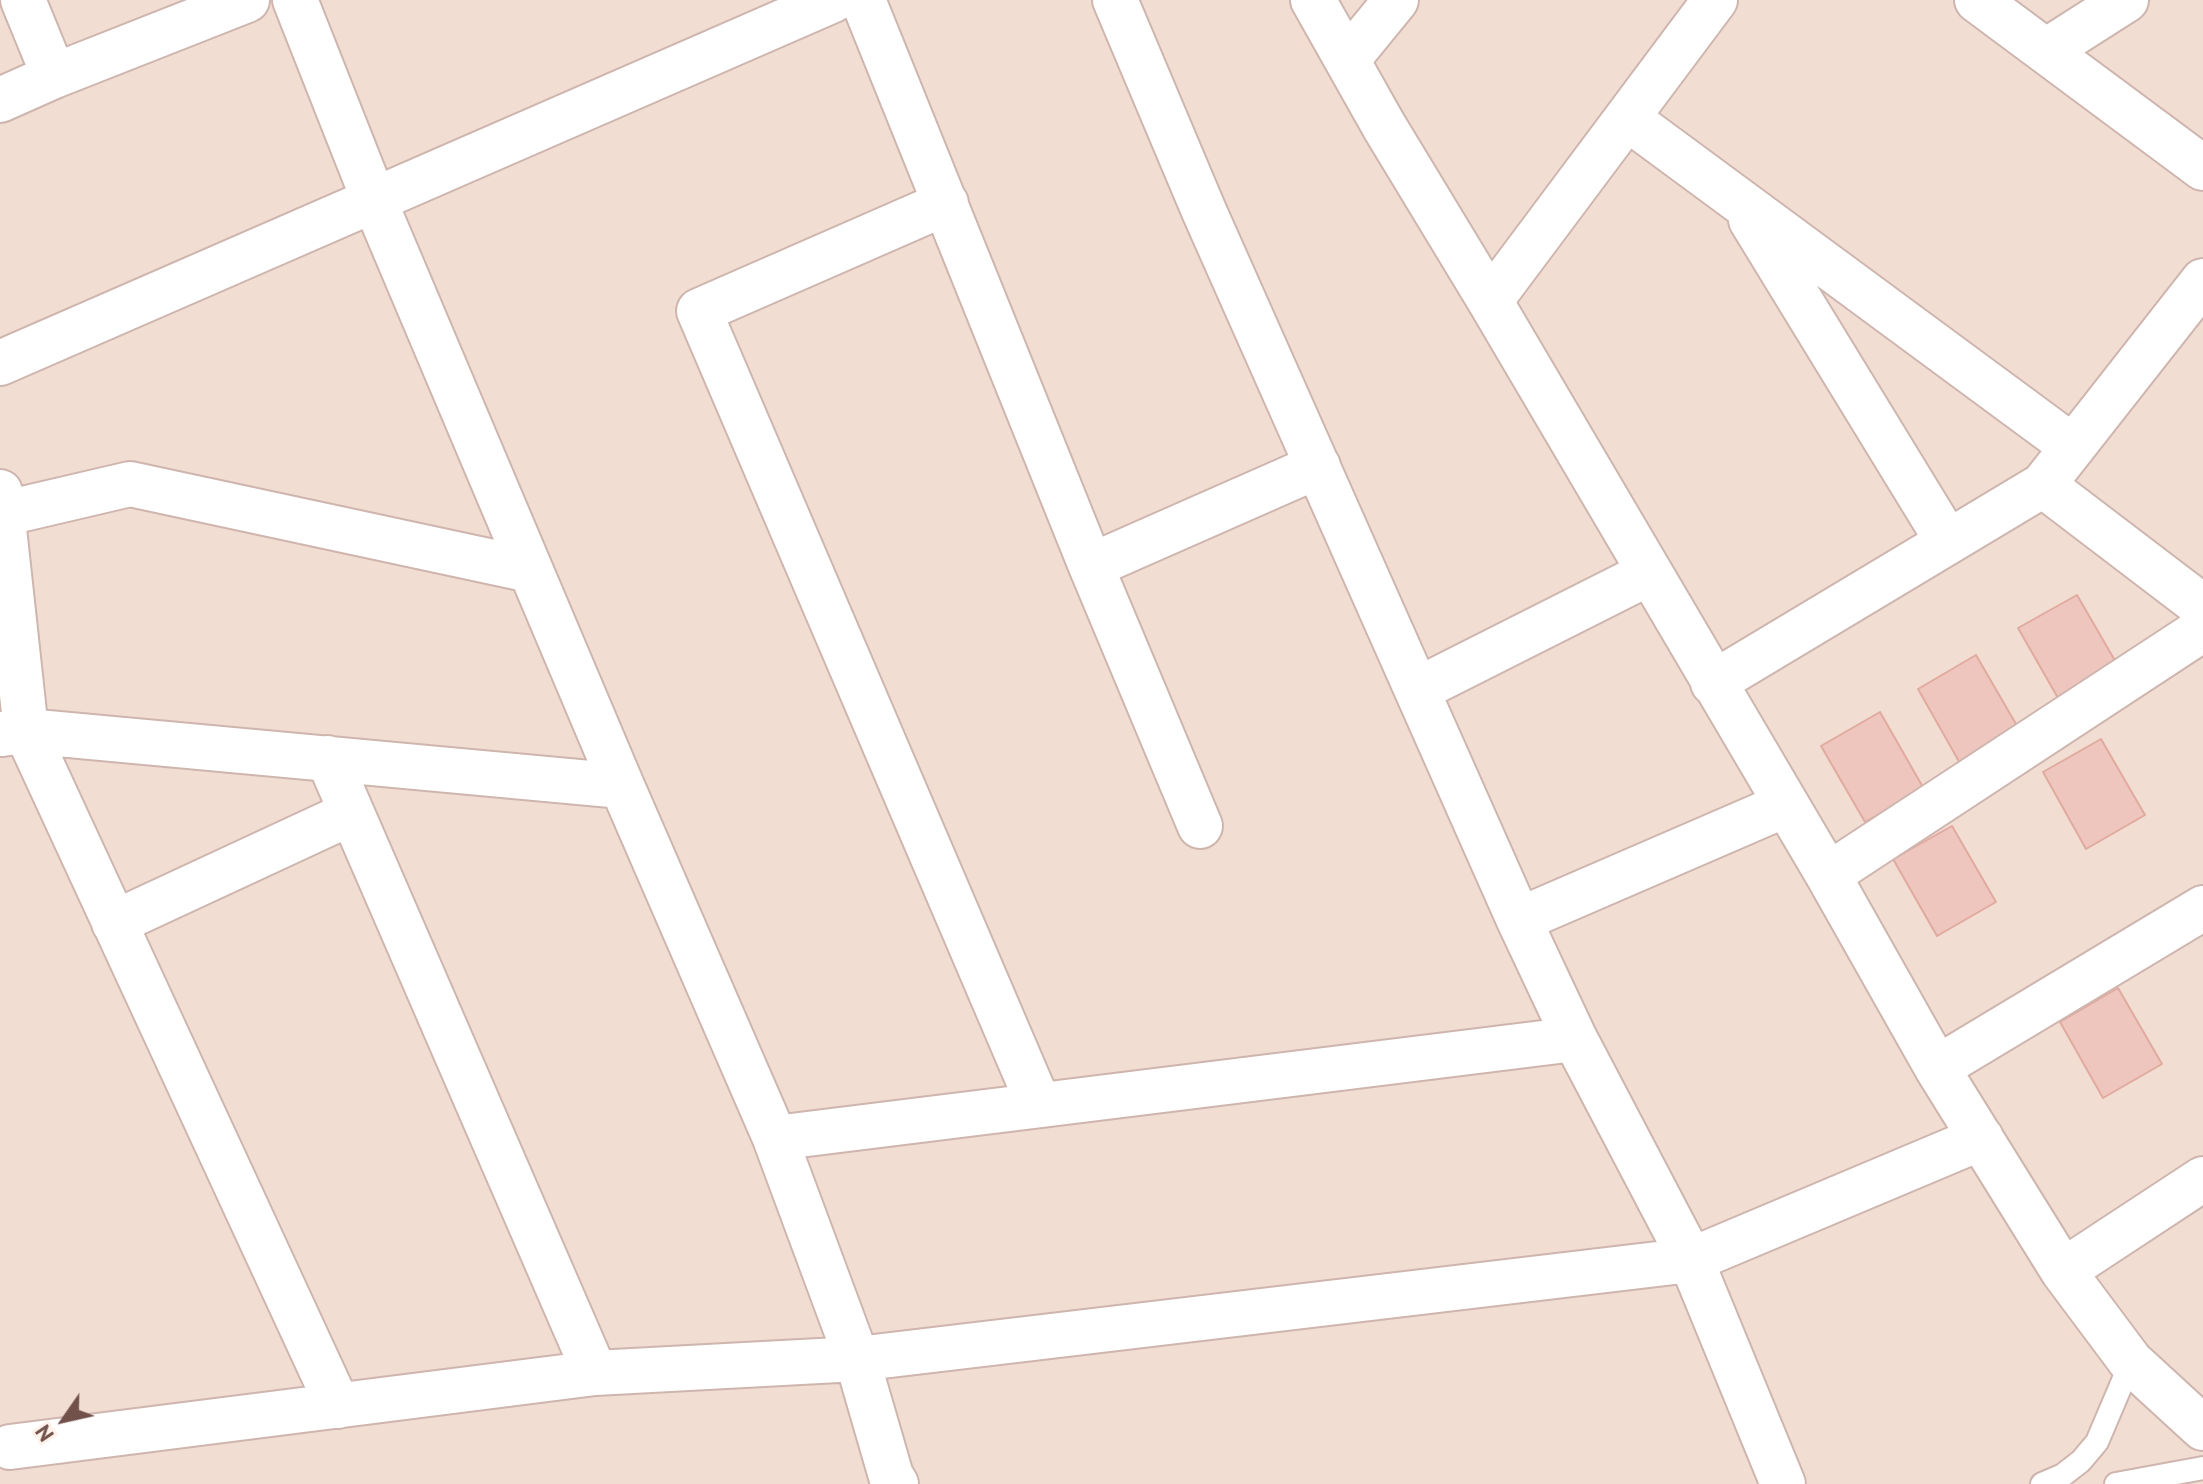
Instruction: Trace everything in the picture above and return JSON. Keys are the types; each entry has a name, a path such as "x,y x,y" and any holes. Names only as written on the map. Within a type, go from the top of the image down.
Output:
{"street":[{"path":"23,0 54,76"},
{"path":"0,100 247,0"},
{"path":"295,0 374,200 530,570 775,1138 857,1359 896,1484"},
{"path":"0,363 833,0"},
{"path":"863,0 1091,566 1200,826"},
{"path":"1115,0 1204,211 1519,920 1575,1039 1691,1260 1783,1484"},
{"path":"1313,0 1828,875 1937,1068 2063,1271 2131,1362 2203,1428"},
{"path":"1347,60 1396,0"},
{"path":"1490,301 1715,0"},
{"path":"1977,0 2203,168"},
{"path":"2046,51 2126,0"},
{"path":"1627,118 2073,447"},
{"path":"1739,200 1948,542"},
{"path":"946,203 699,311 1039,1105"},
{"path":"1713,683 2043,485 2203,281"},
{"path":"1091,566 1318,466"},
{"path":"338,1406 114,923 13,733 1,503 130,484 530,570"},
{"path":"2043,485 2203,607"},
{"path":"1417,690 1649,573"},
{"path":"1828,875 2203,629"},
{"path":"13,733 328,758 622,786"},
{"path":"328,758 595,1373"},
{"path":"1519,920 1785,805"},
{"path":"114,923 351,813"},
{"path":"1937,1068 2203,908"},
{"path":"775,1138 1575,1039"},
{"path":"12,1452 595,1373 857,1359 1691,1260 1981,1138"},
{"path":"2063,1271 2203,1179"}],"lane":[{"path":"2042,1484 2063,1475 2081,1461 2097,1442 2131,1362"},
{"path":"2116,1484 2203,1468"}],"shaded area":[{"path":"0,0 2203,0 2203,1484 0,1484"}],"building":[{"path":"2077,595 2121,671 2062,705 2018,628"},
{"path":"1976,655 2020,731 1961,765 1918,689"},
{"path":"1880,712 1924,789 1865,822 1821,746"},
{"path":"2101,739 2145,815 2086,849 2043,772"},
{"path":"1952,826 1996,902 1937,936 1893,859"},
{"path":"2118,988 2162,1064 2103,1098 2060,1022"}]}
